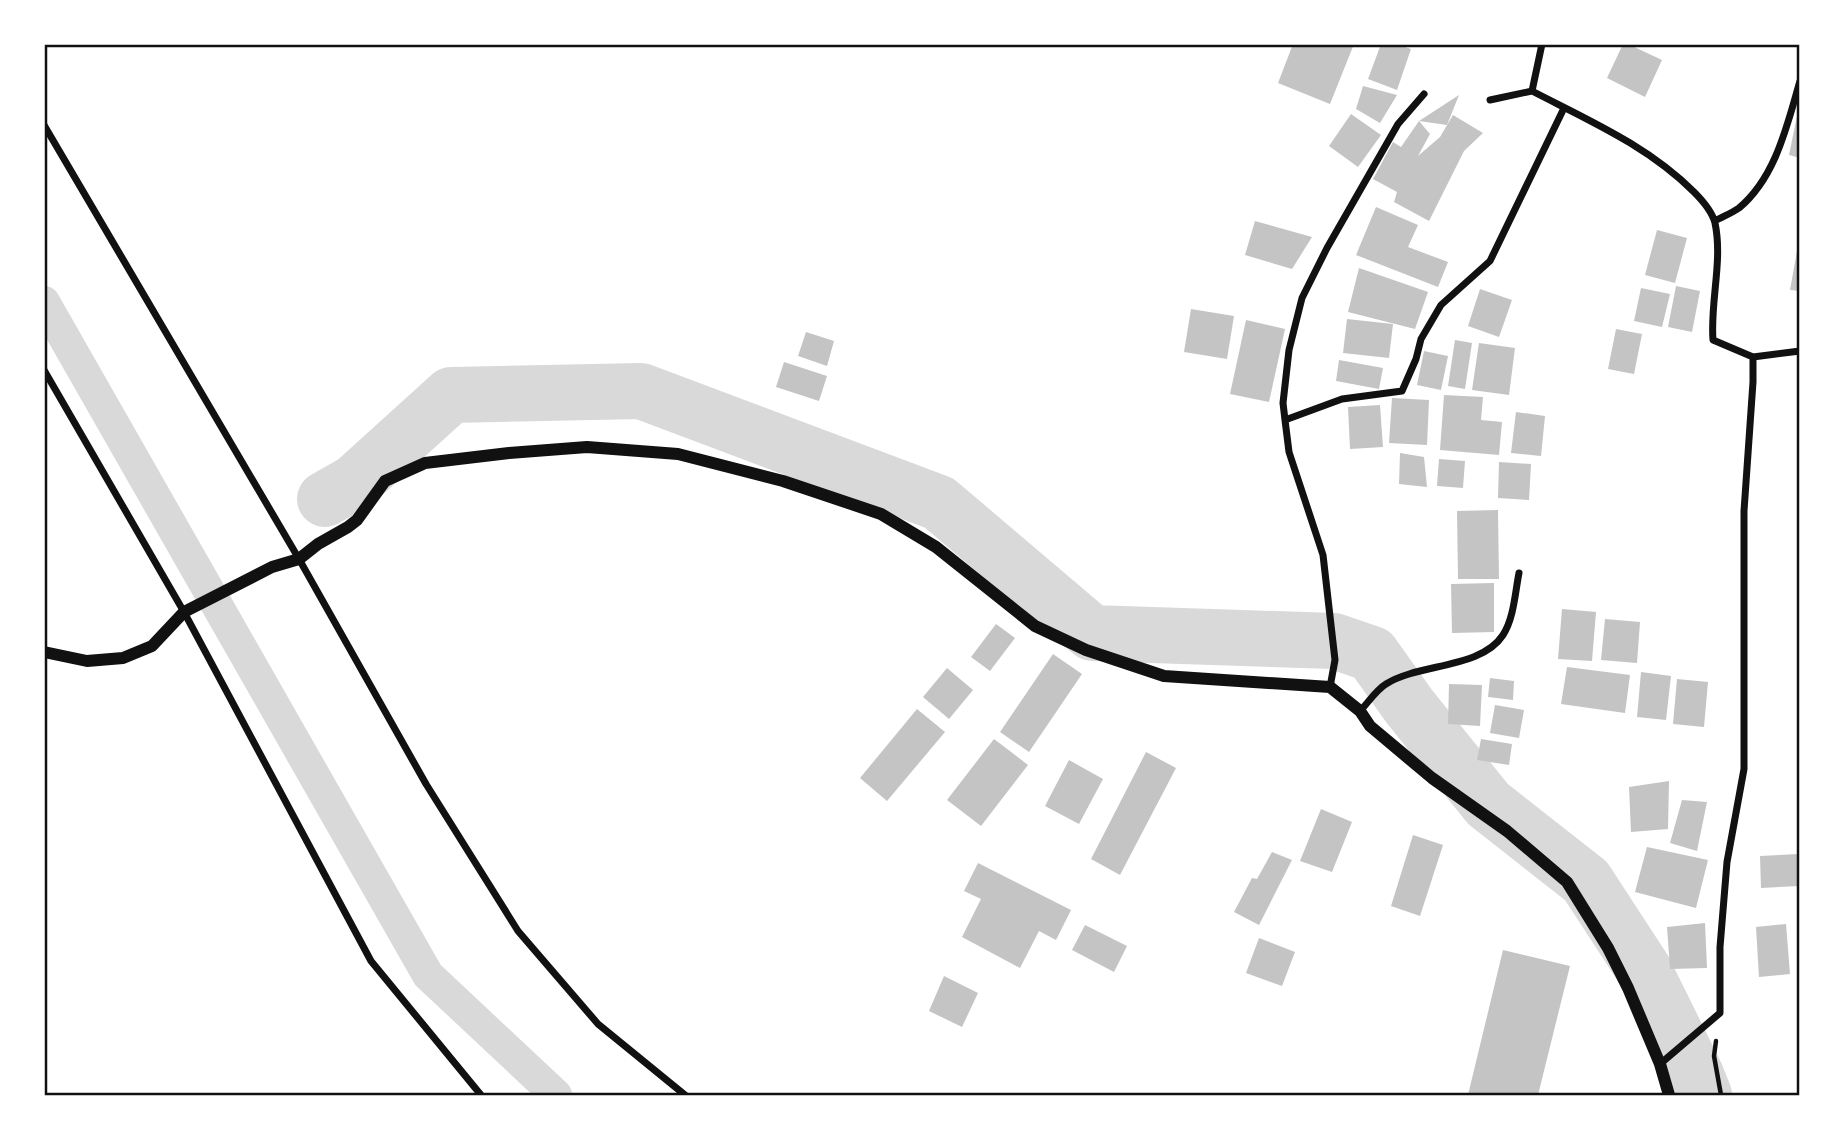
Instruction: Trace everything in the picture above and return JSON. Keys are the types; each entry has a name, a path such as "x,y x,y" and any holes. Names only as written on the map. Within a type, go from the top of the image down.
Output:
{"street":[{"path":"1532,91 1542,44"},
{"path":"1715,221 1739,208 1765,177 1781,143 1800,81"},
{"path":"1490,100 1532,91 1648,152 1675,173 1705,204 1715,221 1717,249 1711,321 1713,340 1753,356 1800,351"},
{"path":"1330,687 1335,660 1334,634 1323,555 1289,452 1285,420 1283,403 1289,350 1302,298 1326,248 1398,124 1424,94"},
{"path":"1285,420 1342,399 1402,391 1416,359 1421,339 1441,305 1490,261 1564,108"},
{"path":"44,125 299,559 426,784 518,931 598,1024 685,1095"},
{"path":"1665,1060 1720,1013 1720,947 1727,862 1744,769 1744,511 1753,356"},
{"path":"44,370 184,612 371,961 481,1095"},
{"path":"44,652 87,661 123,658 152,646 184,612 272,567 299,559 357,520 385,481 425,463 587,447 678,454 783,481 881,514 936,547 1035,626 1087,650 1164,676 1330,687 1360,711 1370,726 1432,778 1507,831 1567,882 1608,948 1665,1060 1669,1095"},
{"path":"1360,711 1385,685 1408,674 1461,660 1493,648 1504,634 1510,619 1519,573"}],"path":[{"path":"1720,1013 1714,1056 1721,1095"}],"building":[{"path":"1293,44 1354,44 1330,104 1278,83"},
{"path":"1381,44 1396,44 1411,49 1397,90 1368,79"},
{"path":"1623,44 1662,60 1645,97 1607,78"},
{"path":"1363,86 1397,95 1380,123 1356,109"},
{"path":"1459,95 1447,125 1419,121"},
{"path":"1351,114 1381,135 1358,167 1329,146"},
{"path":"1453,115 1483,133 1464,151 1429,221 1394,202 1397,192 1373,179 1393,142 1401,147 1419,121 1430,134 1418,156 1440,137"},
{"path":"1797,116 1800,117 1800,158 1789,155"},
{"path":"1376,207 1418,225 1408,247 1448,262 1438,287 1356,255"},
{"path":"1255,221 1312,237 1292,269 1245,255"},
{"path":"1657,230 1687,238 1675,283 1645,275"},
{"path":"1800,241 1800,291 1790,290"},
{"path":"1359,268 1428,292 1415,329 1348,312"},
{"path":"1676,286 1700,291 1692,332 1668,327"},
{"path":"1641,288 1670,294 1662,327 1634,321"},
{"path":"1480,289 1512,300 1499,337 1468,326"},
{"path":"1191,309 1234,316 1227,359 1184,352"},
{"path":"1347,319 1393,324 1389,358 1343,353"},
{"path":"1246,320 1285,329 1269,402 1230,394"},
{"path":"1616,329 1642,334 1634,374 1608,369"},
{"path":"806,332 834,341 827,366 798,356"},
{"path":"1455,340 1472,343 1465,389 1448,386"},
{"path":"1479,343 1515,348 1509,395 1472,390"},
{"path":"1424,351 1448,356 1441,390 1417,385"},
{"path":"1339,360 1383,368 1379,389 1336,381"},
{"path":"784,362 827,376 819,401 776,387"},
{"path":"1444,395 1483,397 1481,420 1502,422 1499,455 1440,450"},
{"path":"1392,398 1429,400 1427,445 1389,443"},
{"path":"1380,405 1383,447 1350,449 1348,407"},
{"path":"1516,412 1545,416 1541,456 1511,453"},
{"path":"1400,453 1424,457 1427,487 1399,484"},
{"path":"1439,459 1465,461 1463,488 1437,486"},
{"path":"1499,462 1531,464 1529,500 1498,498"},
{"path":"1498,510 1499,579 1458,579 1457,511"},
{"path":"1494,583 1494,632 1452,633 1451,584"},
{"path":"1562,609 1596,612 1592,661 1558,659"},
{"path":"1605,619 1640,622 1637,663 1601,660"},
{"path":"996,624 1015,638 990,671 971,657"},
{"path":"1053,654 1082,674 1029,752 1000,732"},
{"path":"1567,667 1630,675 1625,713 1561,704"},
{"path":"947,668 973,690 949,719 923,697"},
{"path":"1641,672 1671,676 1666,720 1637,717"},
{"path":"1490,678 1514,681 1513,700 1488,697"},
{"path":"1677,679 1708,682 1704,727 1673,724"},
{"path":"1449,684 1482,685 1480,726 1448,724"},
{"path":"1495,705 1524,710 1519,738 1490,733"},
{"path":"917,709 945,732 887,801 860,778"},
{"path":"994,739 1028,765 981,826 947,800"},
{"path":"1481,739 1512,744 1509,765 1477,760"},
{"path":"1146,752 1176,768 1120,875 1091,859"},
{"path":"1069,760 1103,779 1079,824 1045,806"},
{"path":"1669,781 1668,829 1631,832 1629,787"},
{"path":"1682,800 1707,802 1697,851 1670,843"},
{"path":"1321,809 1352,822 1332,872 1300,861"},
{"path":"1413,835 1443,845 1420,916 1391,906"},
{"path":"1647,847 1708,860 1696,908 1635,892"},
{"path":"1272,852 1292,860 1259,925 1234,912 1252,878 1257,879"},
{"path":"1798,854 1799,886 1761,888 1760,856"},
{"path":"978,863 1071,910 1056,940 1039,931 1020,968 962,937 981,899 964,891"},
{"path":"1705,923 1707,968 1670,969 1667,927"},
{"path":"1786,924 1790,974 1759,977 1756,927"},
{"path":"1085,925 1127,946 1114,972 1072,950"},
{"path":"1259,938 1295,952 1282,986 1246,973"},
{"path":"1503,950 1570,966 1538,1095 1468,1095"},
{"path":"944,976 978,993 962,1027 929,1011"}],"waterway":[{"path":"44,302 428,975 556,1095"},
{"path":"325,499 355,482 451,395 641,391 939,503 1092,633 1334,641 1372,654 1409,706 1488,804 1586,881 1644,970 1704,1095"}]}
